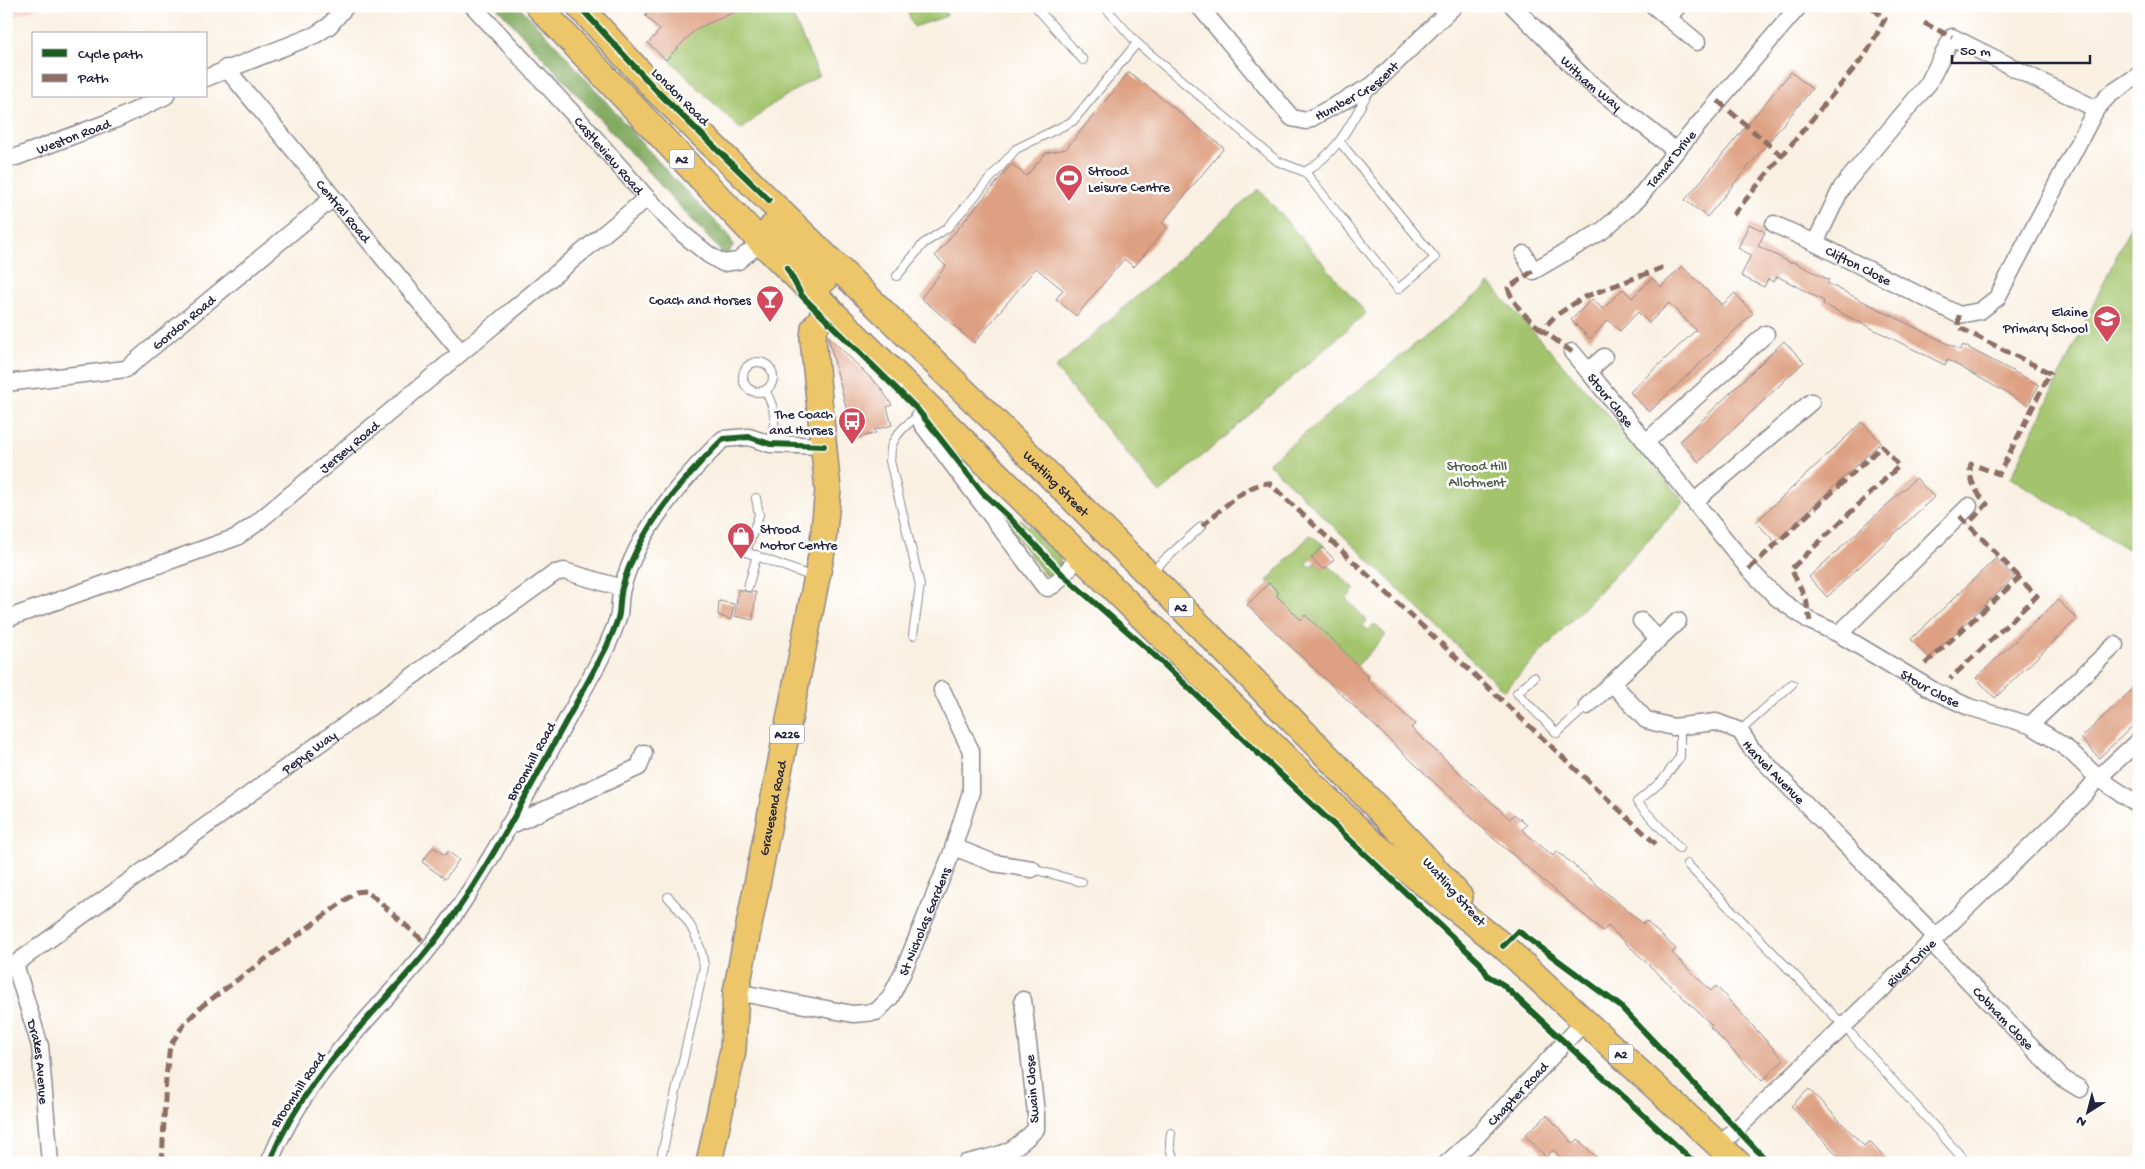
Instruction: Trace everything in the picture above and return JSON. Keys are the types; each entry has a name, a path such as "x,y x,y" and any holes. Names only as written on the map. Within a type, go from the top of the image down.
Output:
{"main road":[{"name":"A2","path":"538,6 560,27 668,144 774,230 829,308"},
{"name":"London Road","path":"580,6 657,91 705,162 774,230"},
{"path":"580,6 586,34 623,77 668,144"},
{"name":"Watling Street","path":"774,230 849,278 1225,651 1422,854 1503,946"},
{"name":"Watling Street","path":"829,308 924,410 1080,556 1369,840 1503,946"},
{"name":"Gravesend Road","path":"709,1163 733,1050 736,992 817,578 828,490 813,339 814,328 829,308"},
{"name":"Watling Street","path":"964,391 985,433 1092,539 1092,545 1080,556"},
{"name":"Watling Street","path":"1148,575 1140,584 1144,596 1207,660 1228,702"},
{"name":"A2","path":"1503,946 1738,1163"}],"street":[{"path":"208,77 226,68 315,35 329,26 346,6"},
{"name":"Castleview Road","path":"474,6 580,121 647,198 679,231 720,262 730,263 738,261 774,230"},
{"path":"560,27 580,6"},
{"name":"Humber Crescent","path":"1199,6 1292,118 1306,121 1373,85 1454,6"},
{"name":"Witham Way","path":"1513,6 1584,78 1676,151"},
{"path":"1654,6 1673,12 1697,42"},
{"name":"Tamar Drive","path":"1524,254 1532,271 1602,231 1638,199 1676,151 1799,6"},
{"name":"Clifton Close","path":"2096,109 1952,36 1928,84 1842,187 1815,243 1960,315 1980,311 1997,298 2096,109 2109,96 2139,76"},
{"name":"Central Road","path":"226,68 461,352"},
{"name":"Weston Road","path":"6,158 16,157 117,118 162,98"},
{"name":"Gordon Road","path":"6,383 126,369 333,198"},
{"name":"Jersey Road","path":"6,619 237,537 647,198"},
{"path":"1774,224 1815,243"},
{"path":"1646,442 1766,334"},
{"path":"1572,352 1588,371"},
{"name":"Stour Close","path":"1604,357 1588,371 1749,569 1778,598 1813,623 1839,634 1953,699 1969,707 2030,725 2050,736 2098,778"},
{"path":"1694,501 1811,402"},
{"name":"Watling Street","path":"924,410 922,424 1044,586 1048,588 1055,584 1080,556"},
{"name":"Broomhill Road","path":"269,1163 284,1130 314,1080 416,963 462,904 507,827 607,645 619,616 622,588 645,533 703,459 723,439 749,437 770,444 824,446"},
{"path":"1839,634 1969,506"},
{"name":"Pepys Way","path":"11,966 446,654 548,578 564,571 622,588"},
{"path":"1641,621 1659,640"},
{"path":"1587,706 1678,622"},
{"path":"2030,725 2115,645"},
{"name":"Harvel Avenue","path":"1612,683 1646,720 1673,727 1716,722 1740,732 1752,748 1933,939"},
{"name":"St Nicholas Gardens","path":"736,992 844,1014 876,1012 886,1003 897,985 954,847 971,792 971,751 942,690"},
{"name":"River Drive","path":"1720,1145 2139,740"},
{"path":"507,827 639,768 644,753"},
{"path":"2098,778 2139,805"},
{"path":"954,847 994,863 1032,869"},
{"name":"Cobham Close","path":"1933,939 2062,1078 2080,1089"},
{"name":"Drakes Avenue","path":"11,966 40,1046 50,1163"},
{"name":"Swain Close","path":"966,1163 1002,1155 1020,1146 1036,1129 1036,1113 1023,1000"},
{"name":"Chapter Road","path":"1447,1163 1476,1138 1585,1022"}],"lane":[{"path":"1035,6 1083,60"},
{"path":"1104,6 1136,43 1277,161 1305,172 1398,289 1435,258 1340,142"},
{"path":"898,276 923,244 947,228 1016,149 1074,121 1136,43"},
{"path":"1305,172 1324,160 1340,142 1373,85"},
{"path":"765,390 774,407 774,426 770,444"},
{"path":"913,635 920,585 890,461 892,446 896,438 924,410"},
{"path":"756,498 758,515 746,552 817,578"},
{"path":"1148,575 1202,526"},
{"path":"748,587 756,556"},
{"path":"1534,677 1517,693 1557,733 1587,706"},
{"path":"1740,732 1792,684"},
{"path":"1679,848 1637,802 1662,781 1680,757 1680,726"},
{"path":"1687,864 1844,1026 1967,1163"},
{"path":"1032,869 1082,882"},
{"path":"660,1163 704,967 702,948 683,912 668,897"},
{"path":"1171,1133 1170,1153 1178,1163"}],"shaded area":[{"path":"6,6 42,6 10,18"}],"green space":[{"path":"496,6 519,6 558,47 672,177 728,234 734,246 725,256"},
{"path":"669,6 788,6 819,75 770,106 741,130 668,58"},
{"path":"905,6 943,6 947,16 914,27"},
{"path":"1259,189 1366,313 1160,493 1055,368"},
{"name":"Elaine Primary School","path":"2139,208 2139,556 2011,478"},
{"name":"Strood Hill Allotment","path":"1490,284 1658,470 1684,502 1504,691 1268,463"},
{"path":"993,505 1016,526 1057,572 1052,576 1046,576"},
{"path":"1020,519 1060,552 1060,568 1016,521"},
{"path":"1310,535 1324,545 1307,563 1311,567 1316,562 1324,570 1328,565 1355,589 1346,599 1367,620 1363,626 1368,630 1374,624 1386,635 1357,666 1305,616 1298,622 1273,598 1280,591 1267,581"}],"building":[{"path":"653,6 748,6 696,29 666,60 648,43 660,30 645,15"},
{"name":"Strood Leisure Centre","path":"1129,72 1224,148 1162,223 1167,227 1134,267 1124,259 1076,316 1056,299 1063,290 1036,268 974,343 921,298 946,266 935,256 1012,164 1026,176 1046,153 1066,149"},
{"path":"1791,72 1812,89 1707,217 1685,200"},
{"path":"1749,224 1765,232 1758,246 1829,280 1827,283 1960,350 1963,345 2039,385 2028,405 1948,360 1945,365 1823,304 1824,301 1777,276 1774,282 1768,279 1764,287 1741,276 1751,255 1738,248"},
{"path":"1682,266 1722,305 1735,293 1753,313 1649,412 1630,392 1696,330 1669,303 1649,323 1638,312 1620,331 1608,320 1590,339 1571,320 1592,299 1603,309 1623,289 1632,298 1652,278 1661,287"},
{"path":"828,336 880,387 892,405 887,407 892,425 874,430 876,433 854,439"},
{"path":"1784,341 1804,362 1699,462 1680,441"},
{"path":"1862,422 1881,442 1775,542 1756,522"},
{"path":"1916,478 1934,497 1827,597 1809,577"},
{"path":"1322,547 1334,559 1324,570 1311,558"},
{"path":"1996,558 2014,577 1929,658 1911,639"},
{"path":"1269,583 1279,593 1276,595 1301,620 1305,615 1335,642 1369,678 1367,680 1415,724 1411,728 1510,819 1514,814 1527,825 1522,830 1553,856 1557,851 1643,924 1646,921 1676,949 1672,953 1711,991 1716,986 1784,1060 1762,1081 1710,1027 1712,1025 1608,926 1603,931 1493,838 1247,605"},
{"path":"738,589 756,592 753,620 735,616"},
{"path":"2058,600 2077,619 1995,698 1976,678"},
{"path":"719,601 734,604 731,620 718,615"},
{"path":"2139,683 2139,720 2099,758 2081,738"},
{"path":"433,847 445,855 448,851 459,860 445,879 422,862"},
{"path":"1809,1089 1864,1146 1869,1141 1889,1163 1845,1163 1791,1106"},
{"path":"1547,1115 1574,1144 1578,1139 1602,1163 1566,1163 1553,1150 1546,1157 1525,1135"}],"marked path":[{"path":"1733,215 1866,54 1885,19 1870,6"},
{"path":"1924,23 1952,37"},
{"path":"1718,101 1782,156"},
{"path":"1572,352 1542,330 1555,316 1584,297 1667,266"},
{"path":"1533,271 1508,288 1522,311 1542,330"},
{"path":"1959,315 1958,327 2050,373 1999,474 1971,464 1970,475 1974,486 1987,504 1968,524"},
{"path":"1749,569 1882,446 1899,466 1791,569 1806,599 1810,621"},
{"path":"1202,526 1243,493 1261,484 1269,483 1658,846"},
{"path":"1960,516 2021,579"},
{"path":"1925,664 2019,578 2037,596 1950,679"},
{"path":"162,1163 166,1077 170,1046 184,1024 202,1006 356,892 365,891 374,897 429,946"}],"cycle path":[{"path":"579,6 657,91 769,200"},
{"path":"787,268 802,296 918,410 982,492 1008,516 1063,575 1151,652 1480,963 1488,976 1502,984 1695,1163"},
{"path":"269,1163 287,1125 309,1090 333,1058 413,968 462,903 486,866 607,646 618,618 620,597 629,567 650,526 663,507 692,471 723,439 749,437 770,444 824,446"},
{"path":"1503,946 1518,931 1620,1006 1769,1163"}],"place":[{"name":"Strood Leisure Centre","path":"1069,202"},
{"name":"Coach and Horses","path":"770,323"},
{"name":"Elaine Primary School","path":"2107,343"},
{"name":"The Coach and Horses","path":"852,445"},
{"name":"Strood Motor Centre","path":"741,560"}]}
